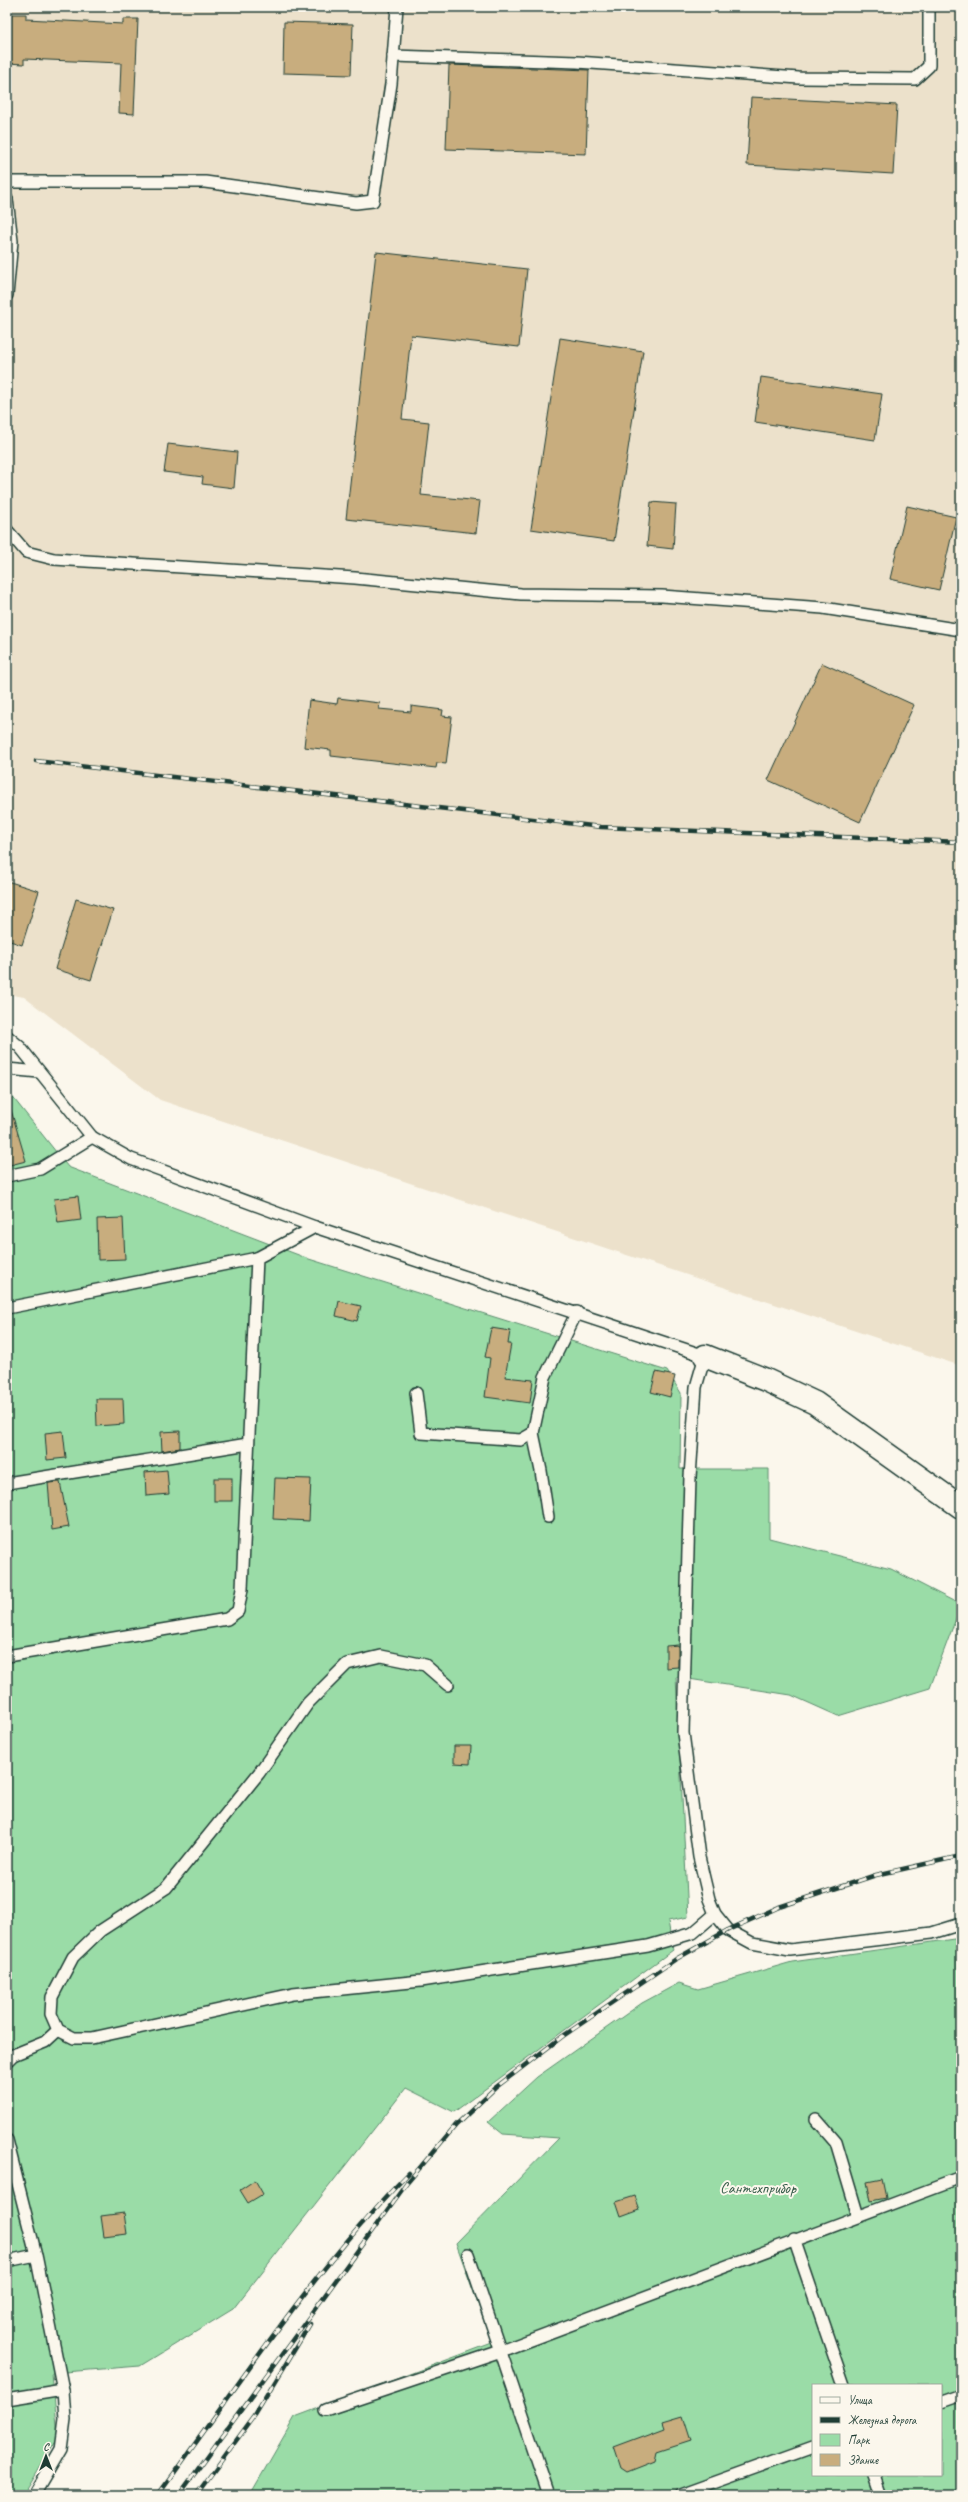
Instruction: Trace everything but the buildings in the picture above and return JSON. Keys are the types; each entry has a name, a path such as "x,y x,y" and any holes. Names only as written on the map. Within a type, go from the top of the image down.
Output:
{"street":[{"path":"705,1356 766,1380 815,1403 961,1507"}],"lane":[{"path":"7,182 205,182 356,202 373,201 391,84 397,7"},
{"path":"393,56 577,62 799,78 915,79 929,66 929,7"},
{"path":"7,199 12,241 7,295"},
{"path":"7,530 26,552 54,558 355,578 521,594 662,596 823,608 961,630"},
{"path":"7,1036 20,1048 92,1137 131,1159 315,1227 577,1312 705,1356 696,1387 690,1477 683,1733 699,1857 709,1899 715,1914 728,1930 752,1942 790,1950 932,1933 961,1924"},
{"path":"7,1069 38,1072"},
{"path":"7,1176 40,1169 92,1137"},
{"path":"7,1308 257,1258 315,1227"},
{"path":"7,1656 227,1619 238,1611 242,1589 257,1258"},
{"path":"548,1517 542,1471 533,1433 545,1377 577,1312"},
{"path":"416,1393 421,1433 521,1440 533,1433"},
{"path":"7,1483 248,1444"},
{"path":"448,1685 425,1665 382,1656 347,1664 308,1702 259,1774 166,1888 100,1931 73,1958 52,1997 51,2014 58,2030 74,2038 92,2038 293,1994 421,1981 619,1952 678,1939 692,1933 715,1914"},
{"path":"7,2061 13,2055 46,2042 58,2030"},
{"path":"816,2119 836,2142 858,2216"},
{"path":"7,2140 36,2255 63,2390 65,2419 61,2449 34,2495"},
{"path":"325,2410 501,2351 794,2239 961,2178"},
{"path":"794,2239 844,2384"},
{"path":"468,2254 549,2495"},
{"path":"7,2261 36,2255"},
{"path":"7,2399 63,2390"},
{"path":"942,2402 961,2395"},
{"path":"680,2495 812,2447"},
{"path":"874,2476 881,2495"}],"shaded area":[{"path":"7,7 961,7 961,1366 160,1100 24,997 7,994"}],"green space":[{"path":"7,1090 68,1167 309,1259 667,1371 681,1393 680,1469 769,1469 769,1538 891,1569 961,1605 930,1688 838,1716 791,1695 676,1677 688,1917 668,1921 673,1950 454,2112 406,2088 233,2309 140,2366 52,2373 58,2437 23,2495 7,2495"},
{"name":"Сантехприбор","path":"961,1938 961,2495 250,2495 295,2417 492,2343 456,2243 559,2138 503,2134 488,2122 537,2077 642,2003 679,1983 698,1989 792,1962"}],"railway":[{"path":"36,761 601,827 961,842"},
{"path":"179,2495 407,2183 456,2125 495,2088 563,2036 676,1959 728,1930 779,1907 876,1875 961,1856"},
{"path":"158,2495 308,2289 374,2210 409,2173"},
{"path":"196,2495 255,2415 310,2324"}]}
